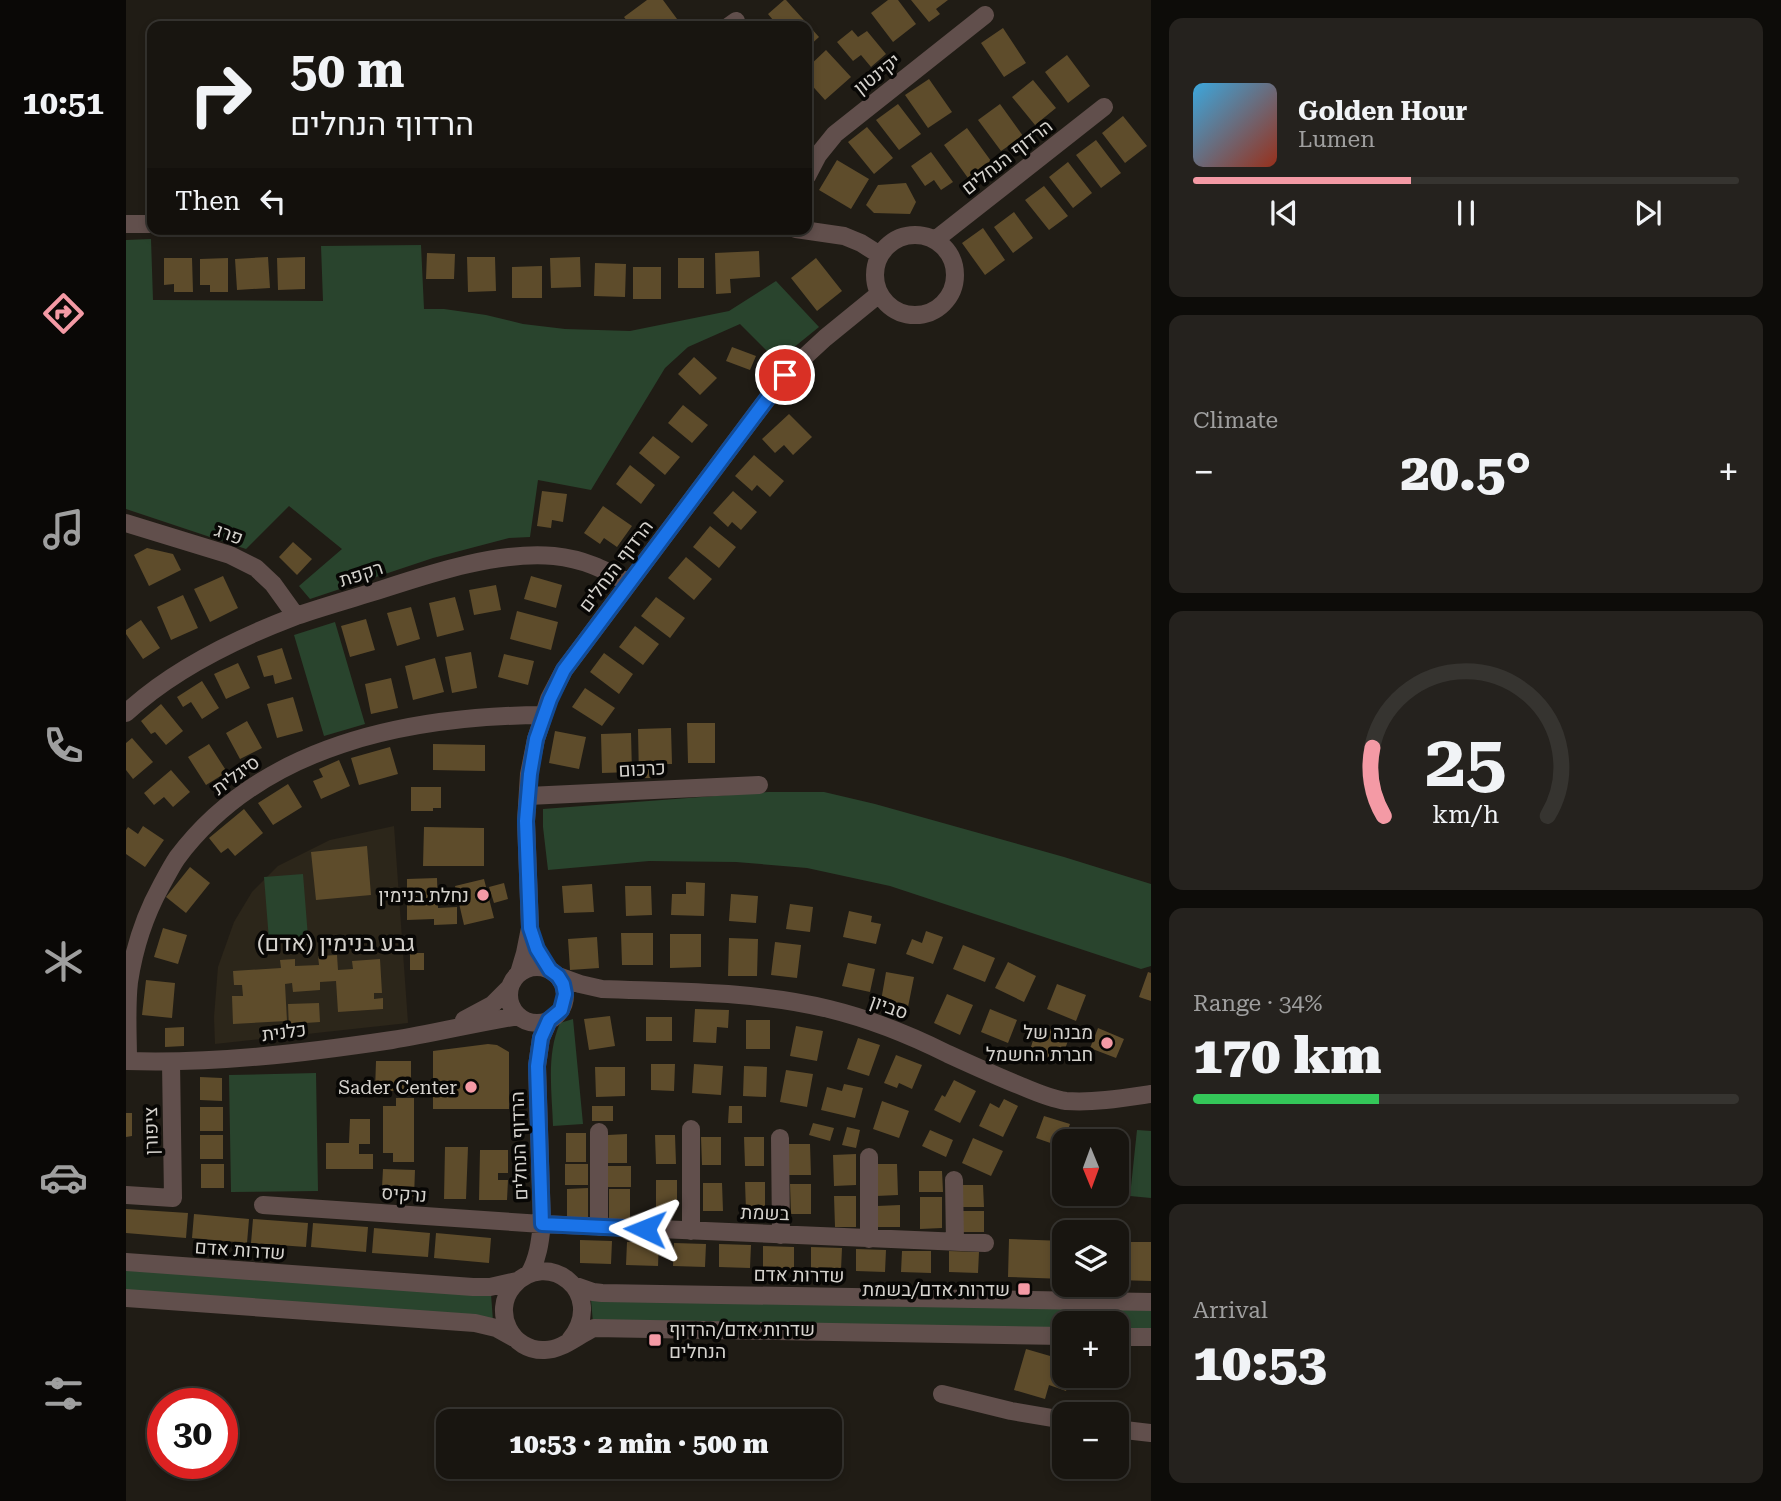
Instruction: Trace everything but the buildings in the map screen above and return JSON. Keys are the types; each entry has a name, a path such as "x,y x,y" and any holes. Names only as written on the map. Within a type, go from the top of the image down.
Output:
{"street":[{"name":"יקינטון","path":"812,166 835,134 985,15"},
{"name":"הרדוף הנחלים","path":"935,240 1104,107"},
{"path":"126,224 147,224"},
{"path":"812,231 844,236 880,255"},
{"path":"911,235 935,240 953,260 956,273 954,287 948,299 938,309 926,314 912,316 898,312 887,305 874,281 875,267 880,255 888,245 899,238 911,235"},
{"name":"הרדוף הנחלים","path":"514,981 525,953 530,928 526,821 530,774 536,739 564,670 785,375 879,294"},
{"name":"פרג","path":"126,523 230,555 256,568 283,596 296,616"},
{"name":"רקפת","path":"126,713 169,679 239,641 296,616 475,563 521,556 575,559 596,565 629,583"},
{"name":"סיגלית","path":"127,1061 129,981 152,903 175,860 215,816 278,770 324,749 372,735 439,722 544,715"},
{"name":"כרכום","path":"528,796 759,785"},
{"name":"הרדוף הנחלים","path":"530,928 537,949 554,973"},
{"path":"534,967 542,967 554,973 563,984 565,994 561,1010 549,1020 534,1023 522,1019 510,1004 514,981 534,967"},
{"name":"סביון","path":"554,973 580,984 602,989 737,995 786,1000 829,1009 876,1023 926,1043 985,1072 1065,1101 1116,1099 1151,1094"},
{"name":"כלנית","path":"445,1029 492,1005 514,981"},
{"name":"סביון","path":"564,1004 581,994 602,989"},
{"name":"הרדוף הנחלים","path":"522,1019 537,1066"},
{"name":"כלנית","path":"127,1061 172,1062 266,1056 393,1040 445,1029 522,1019"},
{"name":"הרדוף הנחלים","path":"523,1277 534,1266 542,1224 537,1066 541,1038 549,1020"},
{"name":"ציפורן","path":"126,1195 173,1198 172,1062"},
{"path":"691,1129 691,1231"},
{"path":"599,1132 599,1227"},
{"path":"780,1138 780,1235"},
{"path":"869,1157 869,1238"},
{"path":"954,1180 955,1242"},
{"name":"נרקיס","path":"263,1205 542,1224"},
{"name":"הרדוף הנחלים","path":"542,1224 551,1252 569,1281"},
{"name":"בשמת","path":"542,1224 985,1244"},
{"name":"שדרות אדם","path":"126,1262 473,1287 491,1287 542,1271 554,1272 593,1292 602,1293 1151,1302"},
{"path":"514,1338 503,1315 504,1303 509,1290 523,1277"},
{"path":"569,1281 580,1295 583,1306 578,1331 570,1340"},
{"path":"126,1298 475,1323 496,1328 535,1350 560,1347 594,1328 1052,1336"},
{"path":"1129,1337 1151,1337"},
{"path":"942,1394 1052,1418"},
{"path":"1129,1430 1151,1433"}],"shaded area":[{"path":"394,826 408,1023 215,1044 218,967 234,922 252,892 278,866 330,840"}],"green space":[{"path":"151,239 153,300 323,301 321,246 421,245 424,309 444,309 565,329 630,331 729,311 776,281 819,327 777,361 740,324 688,347 665,368 591,490 538,480 530,537 509,538 433,558 310,599 299,586 342,549 289,506 246,549 126,509 126,240"},
{"path":"335,622 365,724 324,736 294,635"},
{"path":"768,792 824,792 875,804 1151,884 1151,966 1141,969 890,886 807,868 736,862 649,861 548,870 543,809"},
{"path":"303,874 308,937 269,940 264,877"},
{"path":"573,1019 583,1124 553,1126 553,1048 560,1023"},
{"path":"316,1073 318,1191 231,1192 229,1075"},
{"path":"1137,1130 1151,1131 1151,1198 1130,1196"},
{"path":"126,1270 491,1294 493,1321 126,1291"},
{"path":"591,1300 1151,1310 1151,1332 1129,1331 1129,1311 1052,1311 1052,1330 593,1323"}],"place":[{"name":"נחלת בנימין","path":"483,895"},
{"name":"מבנה של חברת החשמל","path":"1107,1043"},
{"name":"Sader Center","path":"471,1087"},
{"name":"שדרות אדם/בשמת","path":"1024,1289"},
{"name":"שדרות אדם/הרדוף הנחלים","path":"655,1340"}],"district":[{"name":"גבע בנימין (אדם)","path":"336,943"}],"route":[{"path":"645,1229 542,1224 537,1066 541,1038 549,1020 561,1010 565,994 563,984 537,949 530,928 526,821 530,774 536,739 564,670 785,375"}]}
